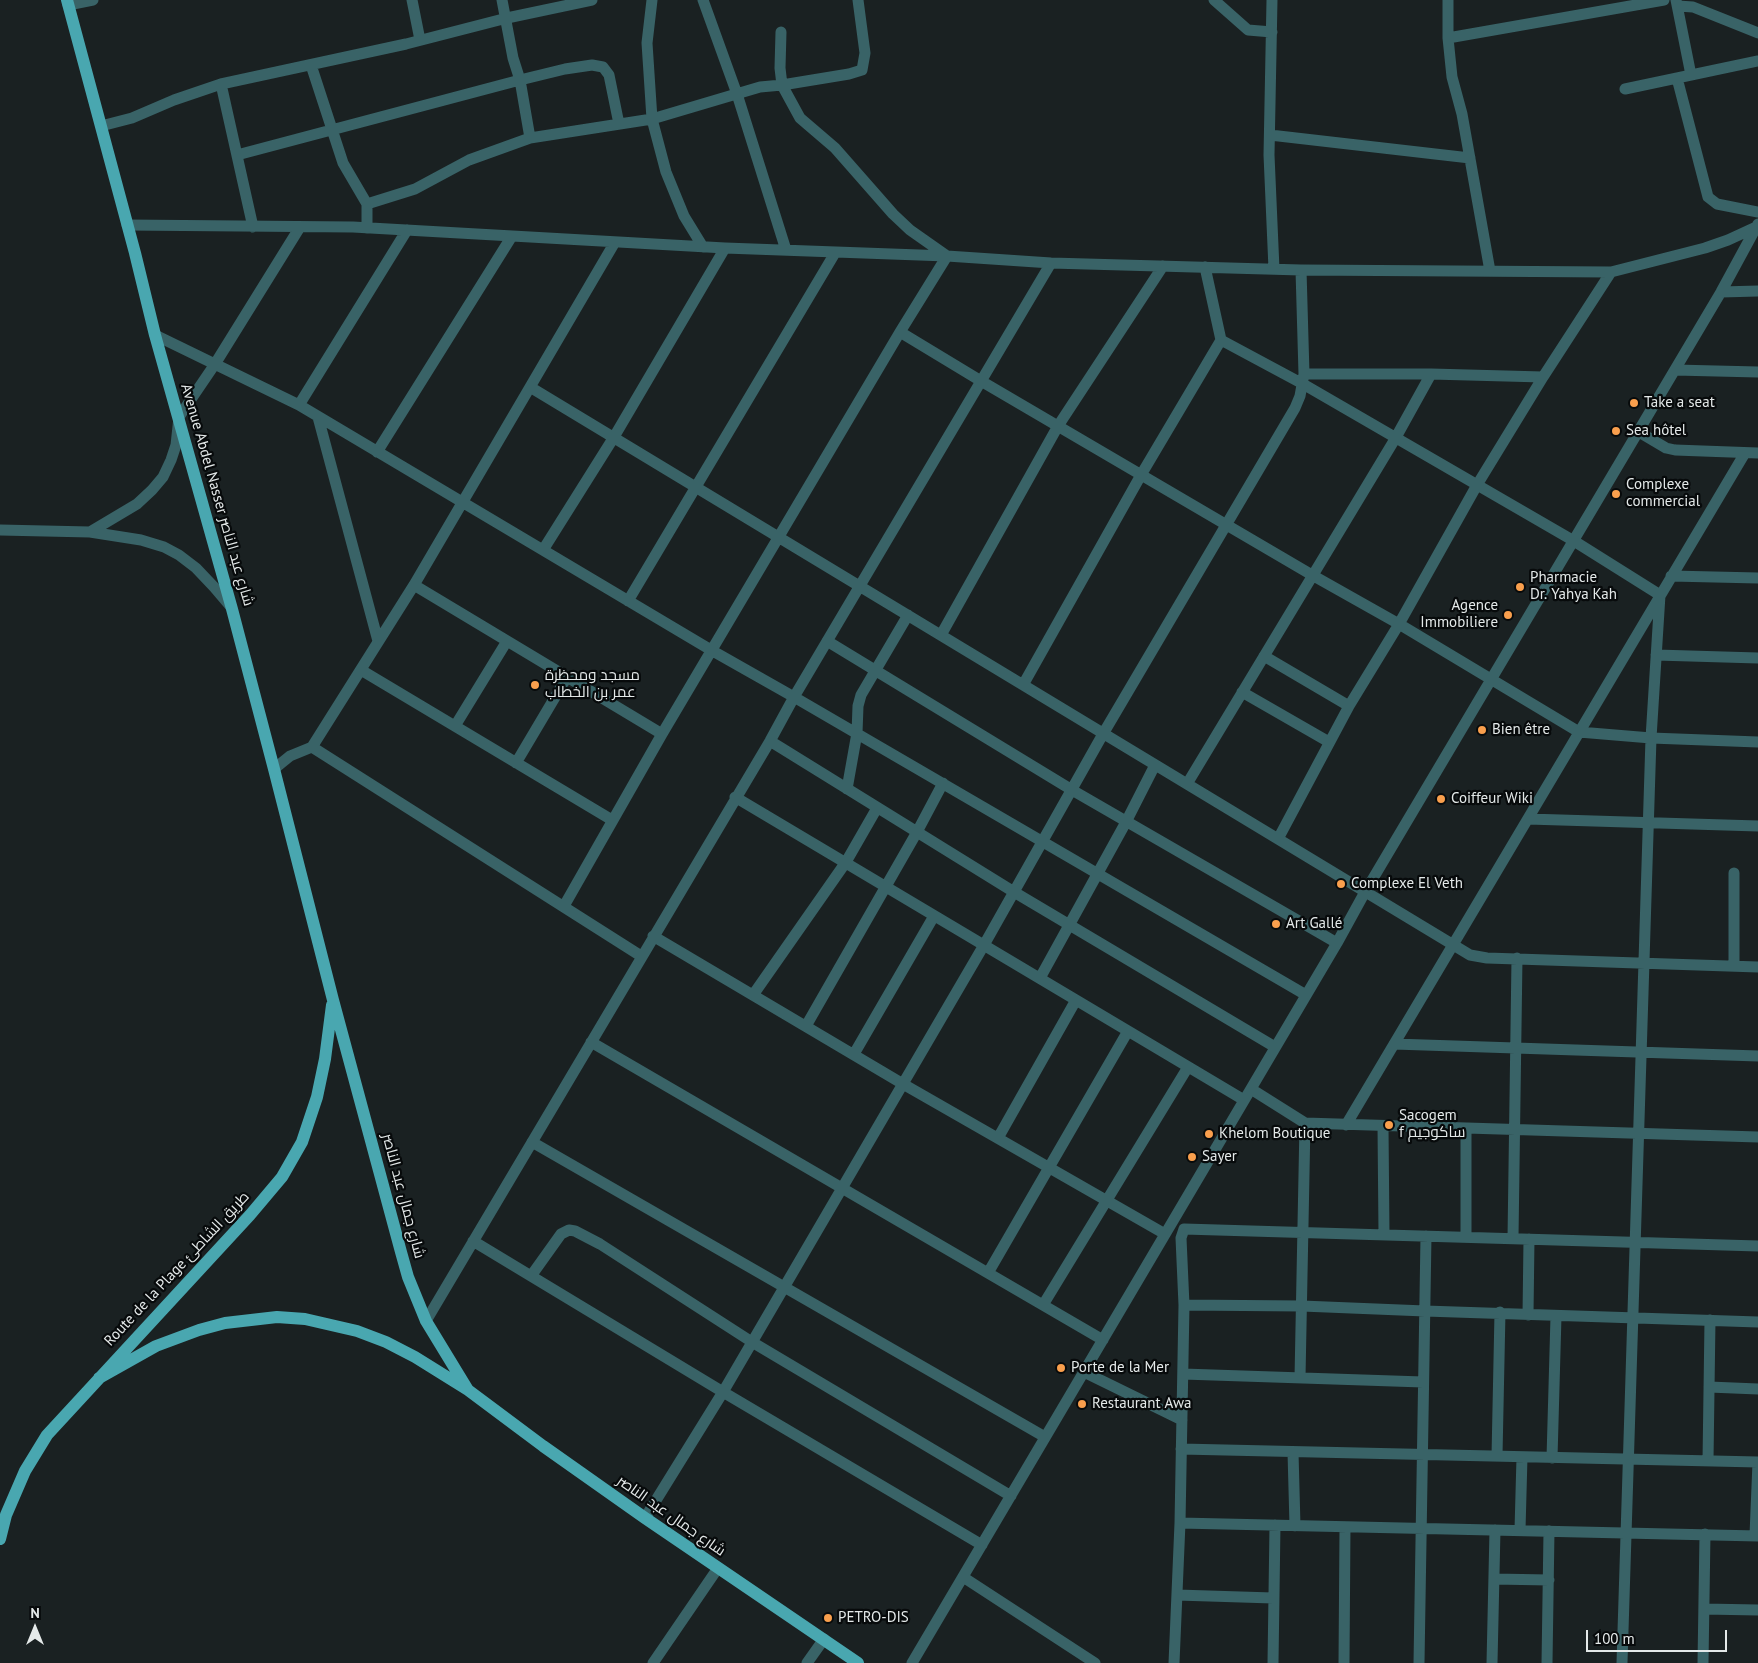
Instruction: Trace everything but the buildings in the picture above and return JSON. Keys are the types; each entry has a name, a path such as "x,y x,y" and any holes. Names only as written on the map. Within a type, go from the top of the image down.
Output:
{"main road":[{"name":"Avenue Abdel Nasser شارع عبد الناصر","path":"68,2 155,335 232,609 332,1000"},
{"name":"شارع جمال عبد الناصر","path":"332,1000 408,1277 426,1321 468,1390"},
{"name":"Route de la Plage طريق الشاطئ","path":"0,1539 6,1515 25,1470 47,1435 250,1215 282,1176 302,1142 317,1097 325,1059 332,1000"},
{"name":"شارع جمال عبد الناصر","path":"99,1378 156,1346 199,1330 249,1320 305,1318 357,1330 415,1356 468,1390 646,1518 858,1663"}],"street":[{"path":"68,2 93,0"},
{"path":"412,0 420,40"},
{"path":"502,0 507,18 513,58 520,80 530,138"},
{"path":"101,126 132,118 174,100 221,84 592,0"},
{"path":"652,0 647,43 652,119 666,172 684,216 703,247"},
{"path":"703,0 737,94 786,250"},
{"path":"366,204 415,189 469,160 530,138 652,119 760,87 849,74 862,70 865,52 858,0"},
{"path":"1214,0 1248,30 1272,32"},
{"path":"1272,0 1269,156 1274,269"},
{"path":"1448,0 1448,38 1452,78 1462,114 1490,271"},
{"path":"1448,38 1664,0"},
{"path":"1691,75 1677,3 1693,7 1758,32"},
{"path":"781,32 780,68 782,85 800,118 835,148 893,214 910,230 947,256"},
{"path":"1625,89 1758,61"},
{"path":"311,65 343,163 366,204 366,228"},
{"path":"237,156 520,80 565,69 592,65 603,67 609,75 619,124"},
{"path":"1677,78 1708,197 1717,204 1758,212"},
{"path":"221,84 253,226"},
{"path":"1270,135 1470,158"},
{"path":"127,225 366,228 703,247 947,256 1051,263 1302,270 1611,272 1705,248 1728,240 1756,226"},
{"path":"90,532 137,504 163,477 176,445 179,417 215,364 300,226"},
{"path":"918,1661 963,1577 1337,943 1365,892 1639,432 1721,292 1756,226"},
{"path":"300,405 407,230"},
{"path":"377,452 512,236"},
{"path":"274,769 290,756 312,747 414,586 615,242"},
{"path":"543,550 614,437 725,248"},
{"path":"628,601 835,252"},
{"path":"564,906 711,650 947,256"},
{"path":"426,1321 1051,263"},
{"path":"941,635 1058,426 1163,266"},
{"path":"1023,685 1141,475 1221,340 1205,266"},
{"path":"646,1518 723,1392 984,945 1102,734 1295,408 1303,379 1302,270"},
{"path":"1278,839 1349,706 1399,624 1477,485 1543,377 1611,272"},
{"path":"1721,292 1758,291"},
{"path":"900,332 1226,525 1399,624 1579,732 1651,738 1758,742"},
{"path":"155,335 300,405 711,650 1306,995"},
{"path":"1221,340 1303,379 1395,439 1574,541 1660,596"},
{"path":"1675,370 1758,372"},
{"path":"1303,379 1431,374 1543,377"},
{"path":"1187,784 1395,439 1431,374"},
{"path":"530,387 1470,955 1487,958 1758,967"},
{"path":"318,416 378,641"},
{"path":"1639,432 1666,448 1675,450 1758,453"},
{"path":"1346,1125 1745,453"},
{"path":"0,530 90,532 141,540 171,551 196,568 232,609"},
{"path":"1672,576 1758,578"},
{"path":"414,586 662,734"},
{"path":"1622,1663 1651,738 1660,596"},
{"path":"847,789 857,733 858,706 861,695 908,615"},
{"path":"455,726 507,641"},
{"path":"827,641 1126,822 1337,943"},
{"path":"1656,655 1758,658"},
{"path":"1264,656 1349,706"},
{"path":"361,670 612,820"},
{"path":"516,762 567,677"},
{"path":"1242,692 1329,742"},
{"path":"770,741 1014,892 1275,1047"},
{"path":"312,747 641,956"},
{"path":"1040,978 1068,924 1126,822 1155,765"},
{"path":"806,1026 943,783"},
{"path":"735,797 1244,1100"},
{"path":"753,995 846,862 877,808"},
{"path":"1528,819 1758,826"},
{"path":"1734,873 1734,966"},
{"path":"854,1054 934,916"},
{"path":"653,936 903,1084 1165,1234"},
{"path":"1513,1238 1518,958"},
{"path":"998,1138 1076,1000"},
{"path":"988,1273 1128,1031"},
{"path":"591,1042 1103,1340"},
{"path":"1394,1044 1758,1056"},
{"path":"1043,1305 1188,1067"},
{"path":"1251,1089 1305,1123 1758,1137"},
{"path":"1300,1378 1305,1123"},
{"path":"1383,1126 1384,1234"},
{"path":"1466,1128 1466,1237"},
{"path":"532,1142 1045,1437"},
{"path":"1174,1663 1180,1524 1184,1304 1182,1238 1184,1229 1758,1246"},
{"path":"531,1276 561,1234 569,1230 576,1231 600,1244 752,1342 1011,1496"},
{"path":"1419,1663 1426,1236"},
{"path":"1528,1315 1529,1239"},
{"path":"473,1241 982,1545"},
{"path":"1184,1304 1500,1312 1528,1315 1758,1322"},
{"path":"1497,1456 1500,1312"},
{"path":"1552,1458 1556,1316"},
{"path":"1708,1461 1710,1320"},
{"path":"1084,1372 1182,1420"},
{"path":"1183,1374 1423,1382"},
{"path":"1709,1387 1758,1389"},
{"path":"1180,1524 1757,1536 1758,1462 1181,1449"},
{"path":"1293,1452 1295,1526"},
{"path":"1520,1530 1522,1457"},
{"path":"1272,1663 1274,1525"},
{"path":"1344,1663 1345,1527"},
{"path":"1492,1663 1495,1530"},
{"path":"1547,1663 1549,1531"},
{"path":"1703,1663 1705,1534"},
{"path":"653,1663 718,1568"},
{"path":"963,1577 1095,1663"},
{"path":"1494,1579 1549,1580"},
{"path":"1177,1595 1274,1598"},
{"path":"1704,1609 1758,1610"},
{"path":"807,1663 824,1639"}],"place":[{"name":"Take a seat","path":"1634,403"},
{"name":"Sea hôtel","path":"1616,431"},
{"name":"Complexe commercial","path":"1616,494"},
{"name":"Pharmacie Dr. Yahya Kah","path":"1520,587"},
{"name":"Agence Immobiliere","path":"1508,615"},
{"name":"مسجد ومحظرة عمر بن الخطاب","path":"535,685"},
{"name":"Bien être","path":"1482,730"},
{"name":"Coiffeur Wiki","path":"1441,799"},
{"name":"Complexe El Veth","path":"1341,884"},
{"name":"Art Gallé","path":"1276,924"},
{"name":"Sacogem f ساكوجيم","path":"1389,1125"},
{"name":"Khelom Boutique","path":"1209,1134"},
{"name":"Sayer","path":"1192,1157"},
{"name":"Porte de la Mer","path":"1061,1368"},
{"name":"Restaurant Awa","path":"1082,1404"},
{"name":"PETRO-DIS","path":"828,1618"}]}
